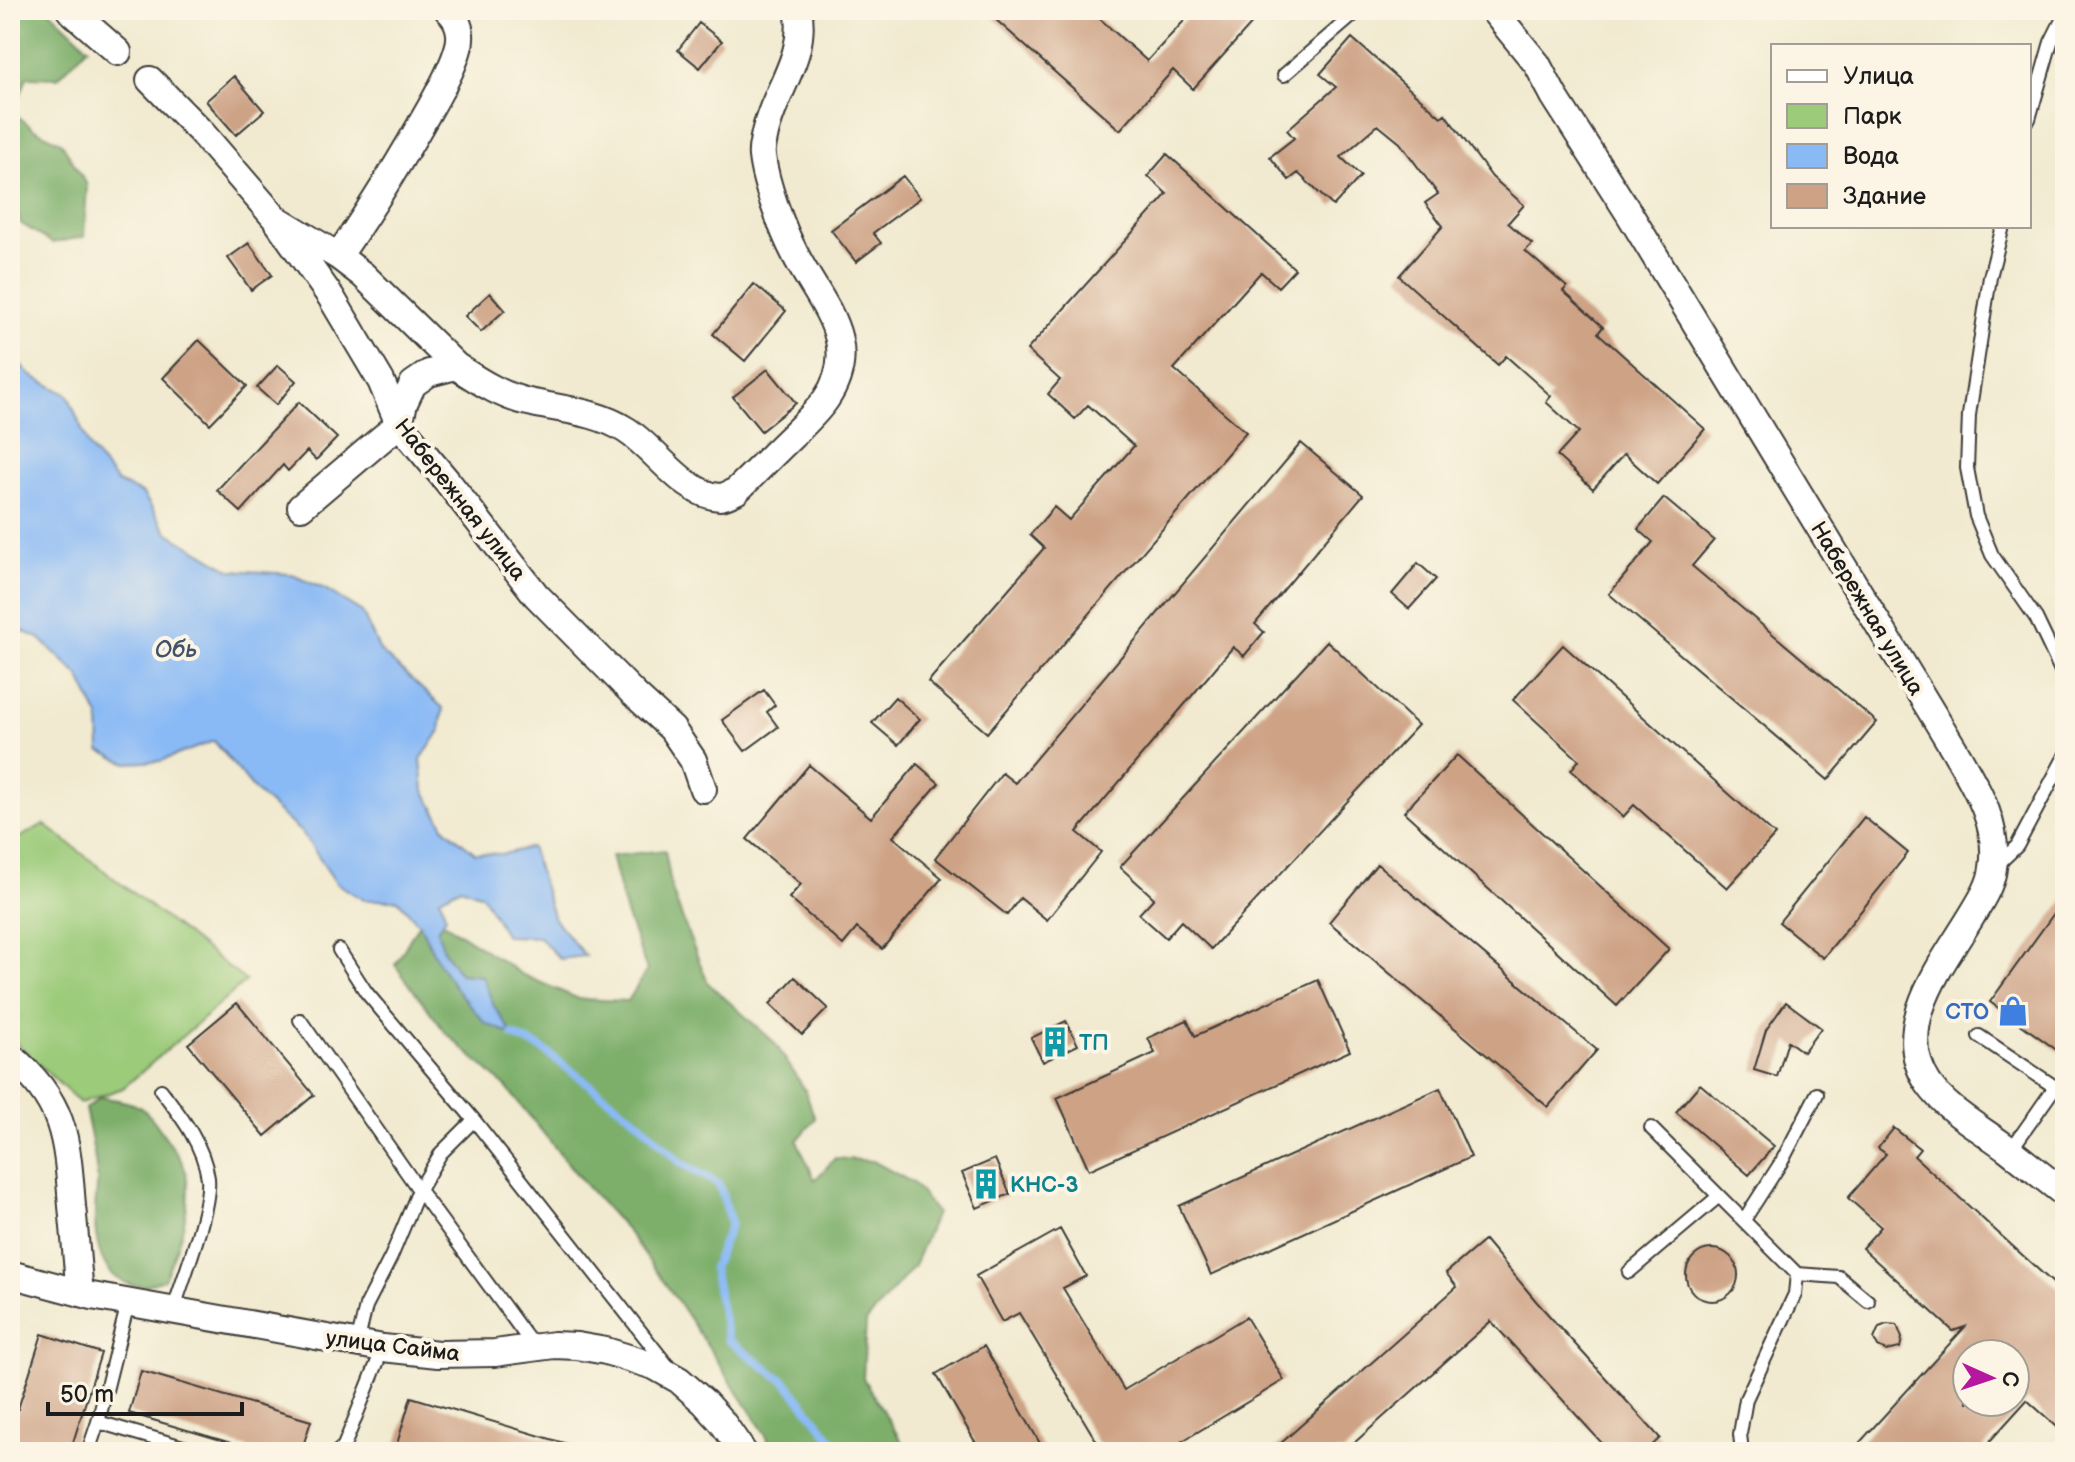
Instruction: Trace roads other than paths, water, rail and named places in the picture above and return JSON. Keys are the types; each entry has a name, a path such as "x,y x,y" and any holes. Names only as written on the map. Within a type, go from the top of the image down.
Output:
{"street":[{"path":"70,10 118,52"},
{"path":"338,256 363,221 420,126 458,50 459,26 448,10"},
{"path":"275,218 363,275 456,366 505,395 599,416 628,431 701,493 722,497 736,491 815,413 828,396 842,357 829,311 794,253 774,204 761,153 767,121 798,51 801,24 798,10"},
{"name":"Набережная улица","path":"1493,10 1537,64 1630,215 1954,749 1989,817 1994,841 1993,869 1984,896 1929,987 1918,1014 1914,1038 1919,1062 1929,1083 1964,1117 2065,1194"},
{"name":"Набережная улица","path":"150,80 201,132 275,218 331,297 381,381 399,424 536,595 672,729 693,760 703,789"},
{"path":"301,507 399,424 413,384 429,373 456,366"},
{"path":"10,1056 31,1073 50,1100 64,1133 80,1293"},
{"name":"улица Сайма","path":"10,1274 128,1303 370,1346 438,1354 577,1346 606,1351 654,1366 679,1380 722,1422 743,1452"}],"lane":[{"path":"1284,75 1359,10"},
{"path":"2031,112 2051,42 2065,14"},
{"path":"2002,228 1990,277 1972,399 1967,468 1976,516 1992,555 2036,618 2065,679"},
{"path":"1993,869 2017,846 2065,756"},
{"path":"339,950 366,992 474,1120 679,1380"},
{"path":"300,1020 534,1347"},
{"path":"1979,1036 2060,1086 2010,1151"},
{"path":"161,1090 184,1120 200,1149 208,1179 205,1208 173,1311"},
{"path":"1744,1220 1782,1161 1817,1094"},
{"path":"344,1450 370,1346 366,1306 419,1190 441,1153 474,1120"},
{"path":"1651,1128 1797,1274 1839,1277 1868,1301"},
{"path":"1629,1272 1719,1196"},
{"path":"1742,1452 1740,1434 1746,1399 1795,1294 1797,1274"},
{"path":"88,1452 128,1303"},
{"path":"98,1422 200,1452"}],"water":[{"name":"Обь","path":"10,352 30,375 68,395 89,447 117,482 143,494 167,532 231,570 290,574 325,589 362,612 380,651 443,708 440,731 421,759 424,790 445,828 475,853 504,854 531,847 554,919 585,956 560,959 539,937 506,936 482,895 461,887 440,898 446,917 437,930 444,951 460,974 482,976 494,1006 513,1035 485,1023 459,993 439,964 420,925 398,900 364,900 336,883 303,834 256,792 214,741 161,761 127,763 100,751 99,717 79,676 39,638 10,626"}],"waterway":[{"path":"513,1035 541,1048 638,1121 681,1163 719,1184 731,1223 713,1268 728,1340 787,1383 842,1452"}],"place":[{"name":"СТО","path":"2013,1011"},
{"name":"ТП","path":"1055,1042"},
{"name":"КНС-3","path":"986,1184"}]}
